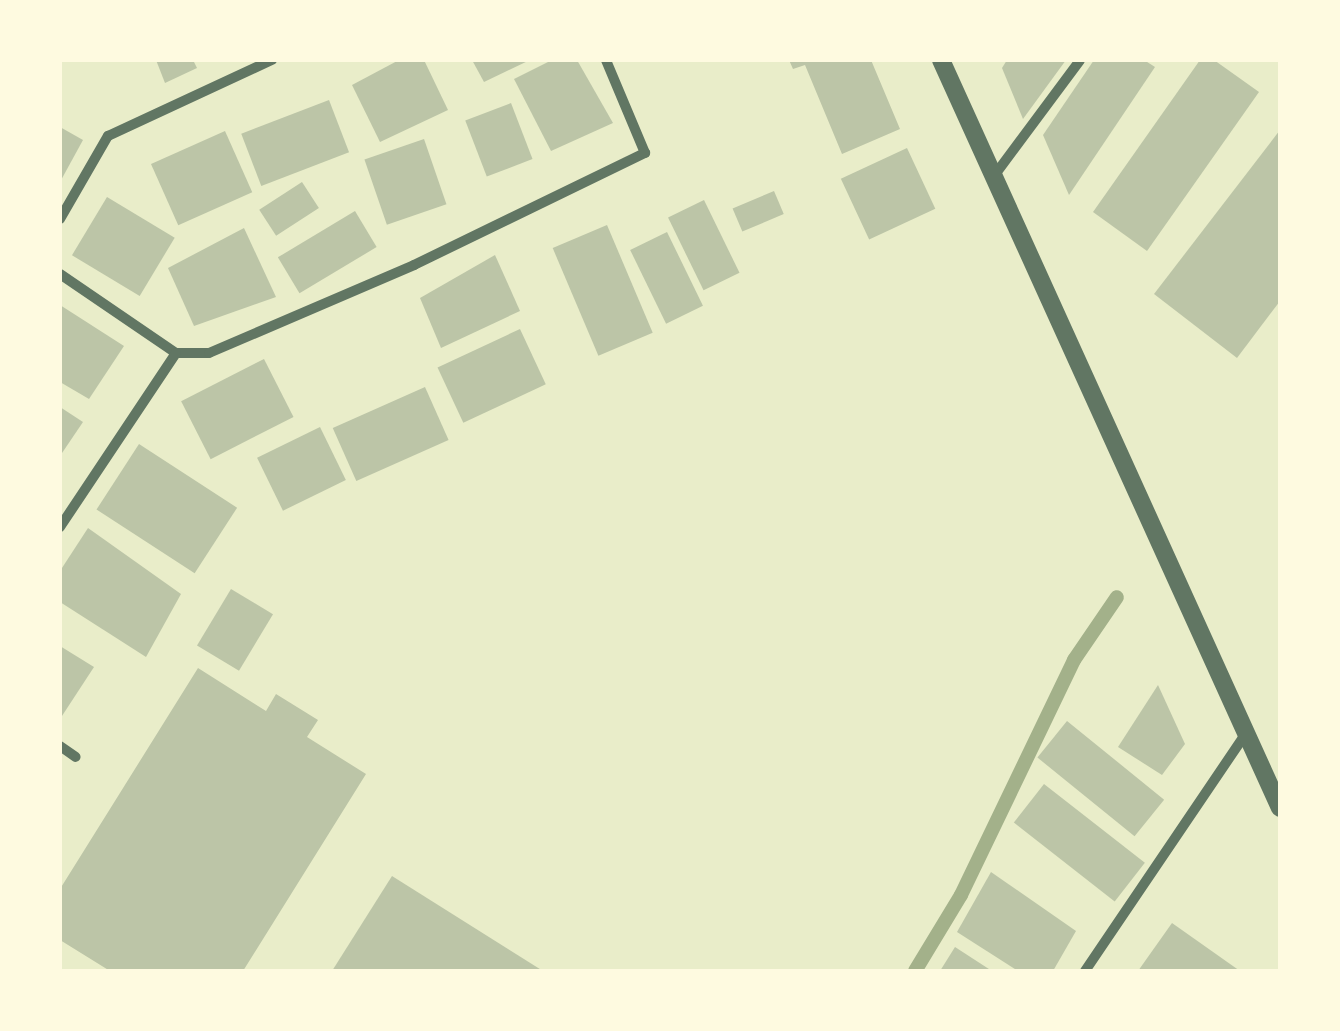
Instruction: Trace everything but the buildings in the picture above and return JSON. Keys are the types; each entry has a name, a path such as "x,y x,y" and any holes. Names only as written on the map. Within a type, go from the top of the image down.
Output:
{"street":[{"path":"60,219 108,136 272,60"},
{"path":"60,274 176,353 209,353 414,265 645,153 606,60"},
{"path":"941,60 1280,808"},
{"path":"993,177 1080,60"},
{"path":"61,522 176,353"},
{"path":"1085,971 1246,732"},
{"path":"60,746 76,756"}],"waterway":[{"path":"915,971 961,895 1074,660 1117,597"}]}
